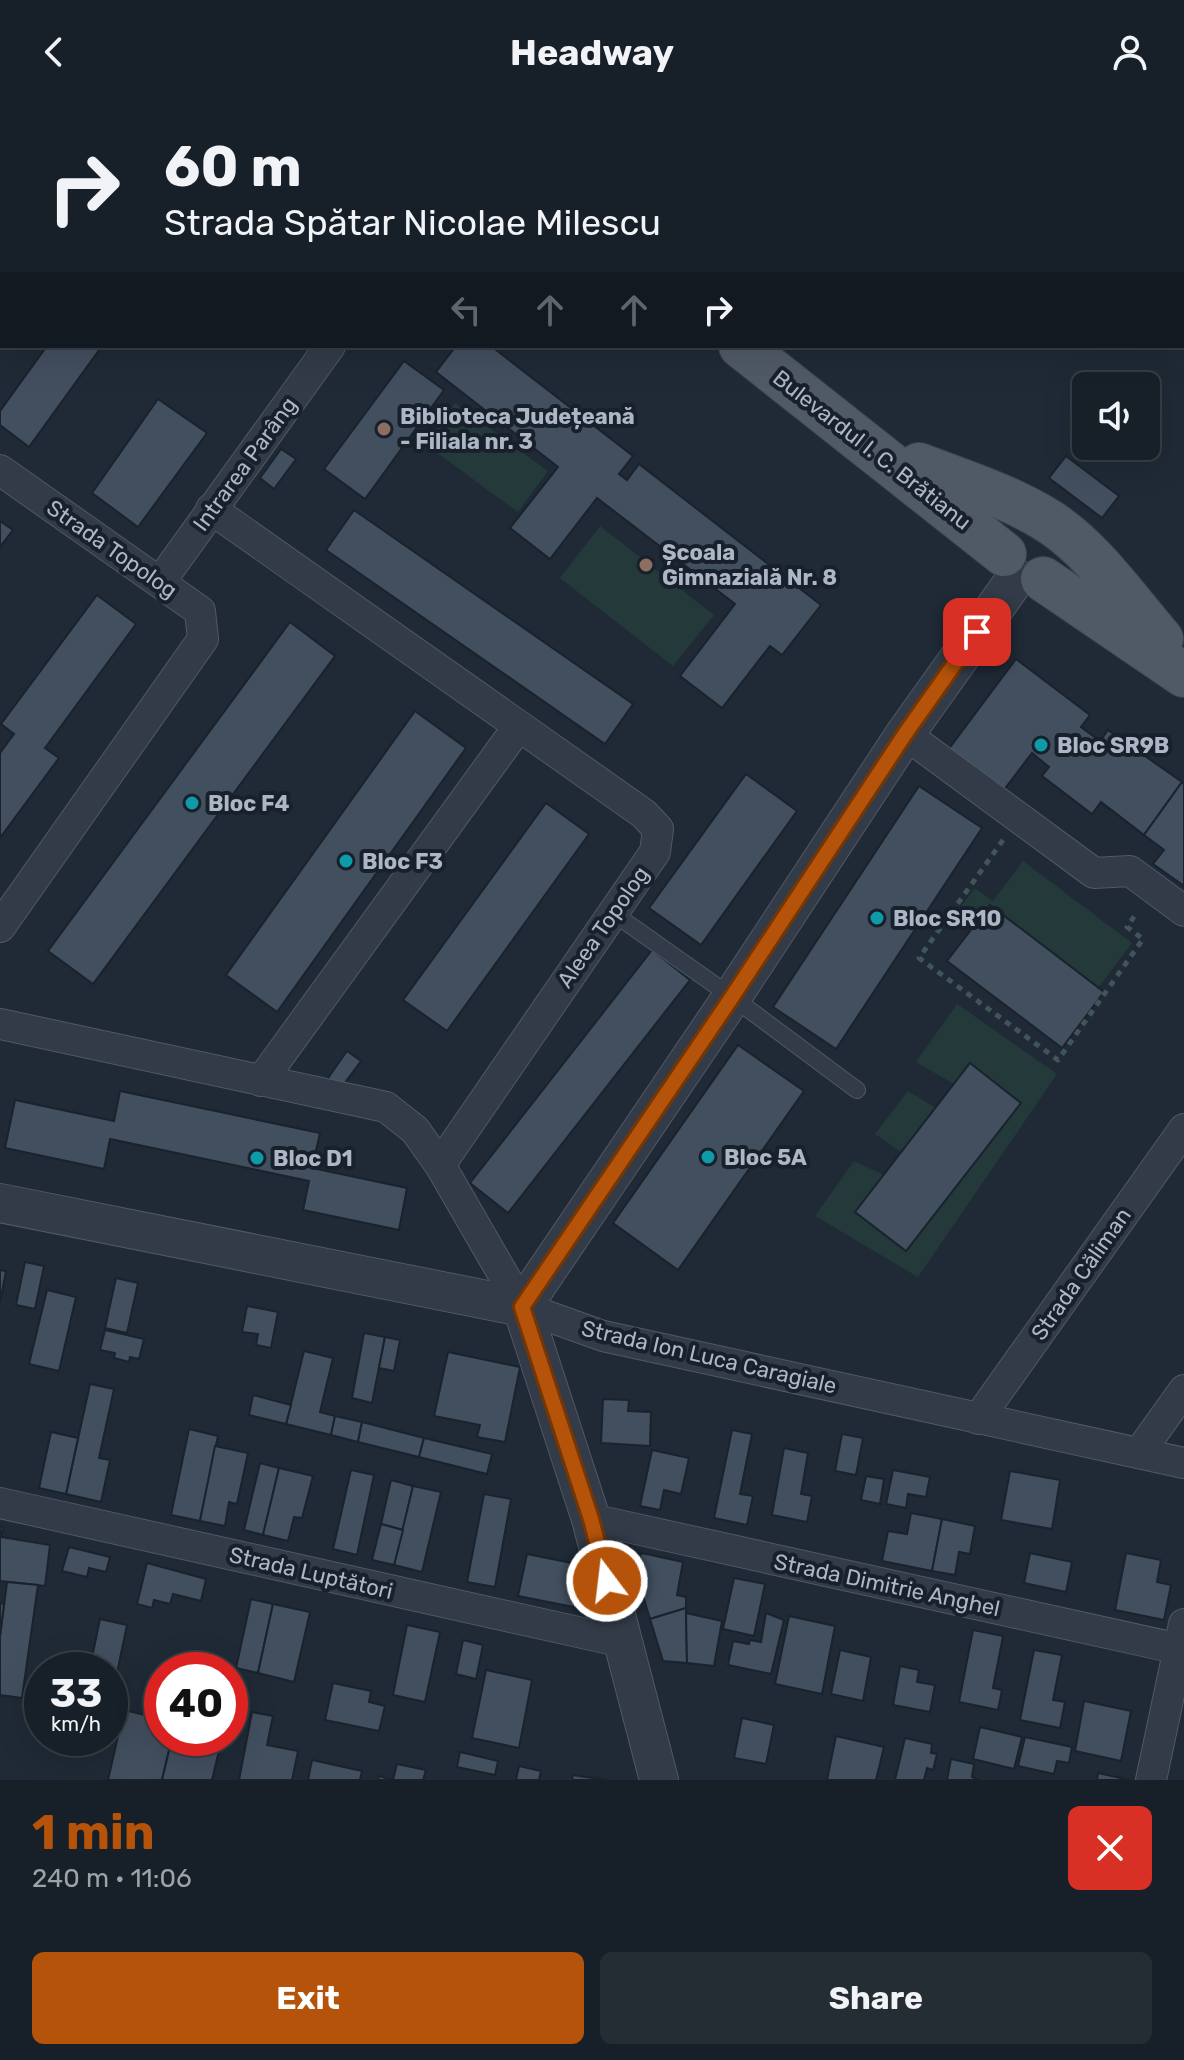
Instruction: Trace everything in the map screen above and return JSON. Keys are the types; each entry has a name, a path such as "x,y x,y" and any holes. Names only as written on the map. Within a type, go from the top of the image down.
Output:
{"main road":[{"name":"Bulevardul I. C. Brătianu","path":"744,348 919,465 1028,560"},
{"name":"Bulevardul I. C. Brătianu","path":"744,348 1028,560 1176,657"},
{"path":"919,465 1008,498 1052,524 1087,554 1176,657"}],"street":[{"name":"Intrarea Parâng","path":"160,582 329,348"},
{"name":"Strada Topolog","path":"0,470 200,611 203,639 0,927"},
{"name":"Aleea Topolog","path":"211,509 644,814 658,829 655,852 440,1165"},
{"path":"522,1307 905,734 1028,560"},
{"path":"261,1081 518,727"},
{"path":"905,734 1094,873 1130,871 1184,911"},
{"path":"0,1024 386,1107 415,1130 440,1165 522,1307 591,1519 659,1780"},
{"name":"Strada Căliman","path":"978,1419 1184,1129"},
{"name":"Strada Ion Luca Caragiale","path":"0,1203 522,1307 603,1336 1184,1463"},
{"path":"1139,1453 1184,1390"},
{"name":"Strada Luptători","path":"0,1503 623,1642"},
{"name":"Strada Dimitrie Anghel","path":"591,1519 1182,1641"},
{"path":"1151,1780 1182,1641"}],"lane":[{"path":"613,913 857,1090"}],"path":[{"path":"1019,818 919,958 1058,1060 1143,939 1127,927 1154,888"}],"green space":[{"path":"455,403 548,471 518,512 425,444"},
{"path":"600,526 714,615 673,666 560,578"},
{"path":"1023,861 1132,943 1099,987 990,905 978,920 960,908 975,888 993,901"},
{"path":"957,1004 1057,1074 918,1277 815,1216 854,1161 884,1175 855,1212 1021,1103 971,1064 954,1084 916,1062"},
{"path":"908,1091 936,1108 901,1152 875,1134"}],"building":[{"path":"46,348 101,348 29,447 0,425 0,411"},
{"path":"454,348 494,348 633,456 619,474 627,480 639,464 821,605 782,655 770,646 722,708 680,676 735,604 597,498 550,559 510,528 558,467 436,372"},
{"name":"Biblioteca Județeană - Filiala nr. 3","path":"404,361 444,390 365,499 324,469"},
{"path":"158,399 207,433 138,527 92,493"},
{"path":"281,449 296,459 274,489 260,478"},
{"path":"1066,456 1119,496 1102,518 1049,478"},
{"path":"354,510 633,704 605,744 326,550"},
{"path":"0,521 13,530 0,547"},
{"path":"97,595 136,624 45,748 59,758 0,838 0,753 14,734 1,724"},
{"name":"Bloc F4","path":"290,622 335,656 93,984 48,951"},
{"name":"Bloc SR9B","path":"1016,659 1090,715 1081,727 1100,741 1108,730 1182,782 1144,835 1101,802 1092,814 1042,776 1049,767 1032,753 1003,791 948,750"},
{"name":"Bloc F3","path":"415,711 466,748 277,1012 226,975"},
{"path":"746,774 797,811 701,945 649,908"},
{"path":"1182,782 1184,886 1153,864 1164,850 1144,835"},
{"name":"Bloc SR10","path":"919,786 982,828 836,1049 773,1007"},
{"path":"546,803 589,834 447,1031 403,1000"},
{"path":"990,905 1104,992 1062,1048 947,961"},
{"path":"652,950 690,980 508,1213 470,1183"},
{"name":"Bloc 5A","path":"738,1045 804,1091 678,1270 613,1223"},
{"path":"347,1051 361,1061 341,1088 328,1078"},
{"path":"970,1063 1021,1103 906,1251 855,1212"},
{"name":"Bloc D1","path":"120,1091 320,1133 312,1168 407,1188 399,1230 303,1210 309,1181 110,1139 104,1169 5,1148 15,1100 114,1121"},
{"path":"25,1262 44,1266 35,1309 16,1305"},
{"path":"0,1270 6,1271 0,1303"},
{"path":"116,1278 138,1283 127,1333 105,1328"},
{"path":"47,1290 76,1297 59,1371 29,1364"},
{"path":"247,1306 278,1312 271,1348 256,1345 258,1334 242,1332"},
{"path":"105,1330 144,1339 139,1359 130,1357 129,1362 114,1358 115,1353 100,1350"},
{"path":"364,1333 385,1337 372,1403 352,1398"},
{"path":"385,1337 400,1340 394,1371 379,1368"},
{"path":"304,1351 333,1358 320,1412 335,1416 331,1435 286,1424"},
{"path":"448,1352 520,1367 505,1442 477,1437 480,1425 434,1416"},
{"path":"90,1384 114,1389 99,1458 110,1460 101,1502 66,1494"},
{"path":"253,1395 291,1405 286,1424 249,1415"},
{"path":"603,1399 629,1400 628,1411 651,1412 650,1446 601,1443"},
{"path":"335,1416 362,1422 358,1442 331,1435"},
{"path":"362,1422 424,1438 419,1457 358,1442"},
{"path":"189,1429 218,1436 200,1521 171,1515"},
{"path":"732,1430 752,1434 740,1494 753,1496 747,1525 714,1518"},
{"path":"51,1432 78,1438 66,1494 39,1488"},
{"path":"842,1434 863,1438 856,1475 835,1471"},
{"path":"424,1438 492,1454 487,1474 419,1457"},
{"path":"215,1446 248,1453 237,1504 229,1502 225,1526 200,1521"},
{"path":"784,1448 808,1453 801,1494 812,1496 807,1522 772,1515"},
{"path":"652,1450 689,1458 681,1494 664,1490 660,1510 640,1506"},
{"path":"260,1463 279,1468 263,1535 244,1530"},
{"path":"279,1468 313,1476 302,1518 294,1517 288,1541 263,1535"},
{"path":"351,1470 374,1475 357,1555 333,1549"},
{"path":"893,1470 930,1477 926,1497 908,1494 906,1508 886,1504"},
{"path":"1010,1471 1060,1480 1052,1529 1001,1520"},
{"path":"866,1476 884,1479 880,1504 861,1500"},
{"path":"391,1480 413,1486 403,1530 381,1524"},
{"path":"413,1486 441,1492 422,1572 394,1565"},
{"path":"484,1494 511,1499 495,1587 467,1582"},
{"path":"911,1513 942,1519 932,1571 882,1561 888,1531 907,1534"},
{"path":"942,1519 975,1526 970,1554 959,1552 955,1575 932,1571"},
{"path":"381,1524 403,1530 394,1565 372,1560"},
{"path":"0,1526 3,1527 1,1537 50,1545 45,1586 0,1581"},
{"path":"69,1547 110,1557 106,1572 89,1568 87,1577 62,1571"},
{"path":"642,1553 683,1562 677,1595 686,1597 686,1608 650,1619 633,1563"},
{"path":"1030,1553 1072,1562 1066,1592 1024,1583"},
{"path":"1126,1553 1161,1560 1157,1582 1171,1585 1164,1620 1115,1610"},
{"path":"527,1554 572,1563 584,1609 518,1596"},
{"path":"147,1563 206,1579 201,1601 173,1594 170,1604 154,1600 152,1608 137,1604"},
{"path":"734,1578 765,1584 754,1636 723,1629"},
{"path":"7,1582 38,1585 29,1652 24,1652 22,1698 0,1695 0,1636"},
{"path":"251,1599 273,1604 258,1673 248,1671 248,1652 239,1652"},
{"path":"0,1603 4,1604 0,1636"},
{"path":"273,1604 310,1612 294,1682 258,1673"},
{"path":"686,1608 687,1663 663,1661 650,1619"},
{"path":"686,1613 722,1621 714,1666 687,1663"},
{"path":"766,1613 784,1620 771,1674 728,1665 733,1641 749,1644 750,1640 761,1642"},
{"path":"789,1616 835,1626 822,1694 775,1684"},
{"path":"100,1619 127,1625 121,1652 93,1652"},
{"path":"407,1625 440,1632 425,1702 393,1695"},
{"path":"973,1630 1003,1636 993,1688 1002,1690 998,1710 959,1702"},
{"path":"463,1640 483,1645 476,1679 456,1674"},
{"path":"840,1650 871,1657 863,1701 831,1694"},
{"path":"1034,1650 1062,1655 1053,1700 1065,1702 1060,1728 1020,1720"},
{"path":"900,1666 919,1670 917,1682 935,1685 930,1712 893,1705"},
{"path":"486,1670 532,1680 519,1748 472,1738"},
{"path":"333,1683 371,1691 369,1702 385,1706 379,1731 325,1720"},
{"path":"1084,1701 1131,1711 1121,1761 1075,1751"},
{"path":"128,1711 144,1715 144,1756 168,1756 162,1780 108,1780 113,1756 128,1756"},
{"path":"252,1712 273,1716 267,1745 298,1751 292,1780 239,1780 244,1756 248,1756"},
{"path":"742,1718 774,1725 766,1764 734,1758"},
{"path":"980,1727 1022,1737 1014,1769 973,1759"},
{"path":"836,1736 884,1747 876,1780 827,1780"},
{"path":"1025,1737 1072,1747 1069,1763 1057,1761 1054,1774 1018,1766"},
{"path":"905,1738 932,1744 931,1753 937,1754 933,1770 927,1768 924,1780 895,1780"},
{"path":"460,1752 498,1761 495,1775 457,1767"},
{"path":"168,1756 218,1756 212,1780 162,1780"},
{"path":"951,1759 974,1764 972,1777 979,1780 947,1780"},
{"path":"312,1760 362,1771 360,1780 308,1780"},
{"path":"397,1764 426,1770 423,1780 393,1780"},
{"path":"519,1766 541,1771 539,1780 516,1780"},
{"path":"1098,1773 1130,1780 1097,1780"},
{"path":"573,1775 606,1780 572,1780"}],"place":[{"name":"Biblioteca Județeană - Filiala nr. 3","path":"384,429"},
{"name":"Școala Gimnazială Nr. 8","path":"646,565"},
{"name":"Bloc SR9B","path":"1041,745"},
{"name":"Bloc F4","path":"192,803"},
{"name":"Bloc F3","path":"346,861"},
{"name":"Bloc SR10","path":"877,918"},
{"name":"Bloc 5A","path":"708,1157"},
{"name":"Bloc D1","path":"257,1158"}],"route":[{"path":"607,1581 591,1519 522,1307 905,734 977,632"}]}
